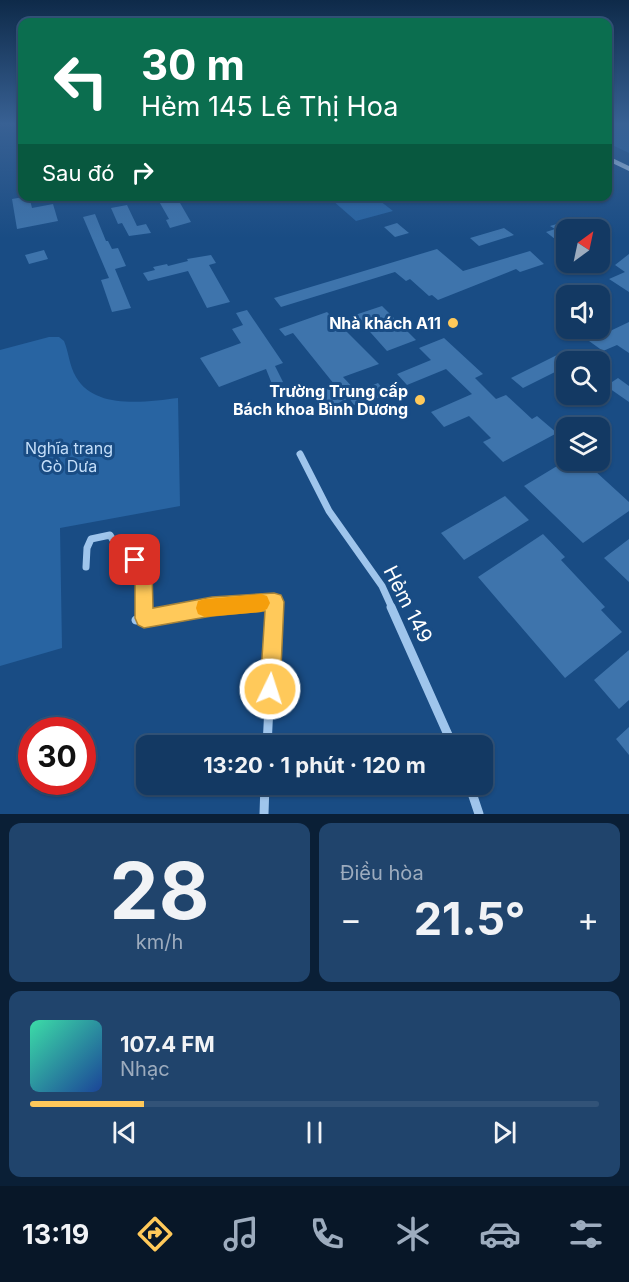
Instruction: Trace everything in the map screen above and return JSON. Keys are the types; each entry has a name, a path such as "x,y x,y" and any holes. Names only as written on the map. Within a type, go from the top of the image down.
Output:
{"main road":[{"path":"616,162 629,169"}],"street":[{"name":"Hẻm 149","path":"300,454 329,511 382,586 448,735"},
{"path":"86,567 87,548 91,539 113,536 120,552 143,566 140,619 212,606 274,602 268,735"},
{"path":"264,814 265,795"},
{"path":"473,795 479,814"}],"green space":[{"path":"333,201 380,201 393,211 356,221"},
{"name":"Nghĩa trang Gò Dưa","path":"49,337 59,337 64,341 76,377 95,395 108,399 137,402 178,398 180,506 60,528 62,648 0,666 0,350"}],"building":[{"path":"12,199 30,201 32,208 53,204 58,221 17,229"},
{"path":"159,201 179,201 191,222 170,228 166,220 169,219"},
{"path":"127,205 137,226 146,224 151,233 129,236 122,223 118,224 111,208"},
{"path":"95,214 106,241 112,249 118,248 126,266 115,269 131,308 112,312 101,280 109,278 83,217"},
{"path":"397,223 409,233 395,237 384,227"},
{"path":"556,224 556,239 546,232 555,229 550,226"},
{"path":"504,228 514,235 479,246 470,238"},
{"path":"437,249 463,271 530,251 544,264 520,272 516,269 438,300 432,295 429,296 410,279 406,281 395,272 281,307 274,298"},
{"path":"44,250 48,259 29,264 25,255"},
{"path":"629,254 629,292 609,279 625,272 615,265"},
{"path":"211,255 216,263 209,265 230,302 207,308 188,271 148,281 143,273 155,270 153,267 167,264 168,266 188,261 187,259"},
{"path":"382,306 416,340 387,351 355,315"},
{"path":"247,310 283,363 275,366 283,382 272,384 266,369 219,387 200,358 241,343 232,329 243,325 236,313"},
{"path":"327,312 379,364 343,377 357,392 378,383 387,394 377,398 375,395 354,405 349,398 332,406 319,391 334,384 293,333 285,336 279,329"},
{"path":"629,322 629,353 617,345 603,351 589,341 610,339 610,331"},
{"path":"444,338 483,374 475,378 496,399 506,395 532,419 537,416 556,434 503,462 483,442 491,438 469,416 444,427 431,412 472,394 446,369 407,385 397,374 431,360 419,348"},
{"path":"556,356 556,372 523,388 511,378"},
{"path":"618,378 629,386 629,402 610,389 610,383"},
{"path":"556,467 556,471 595,471 629,502 629,511 583,543 524,486"},
{"path":"505,496 529,520 464,560 441,533"},
{"path":"543,534 565,557 561,560 605,607 601,610 622,632 565,678 478,577"},
{"path":"629,539 629,582 604,558"},
{"path":"629,650 629,700 619,709 594,680"},
{"path":"629,727 629,755 616,739"}],"slow traffic":[{"path":"205,608 261,603"}],"place":[{"name":"Nhà khách A11","path":"453,323"},
{"name":"Trường Trung cấp Bách khoa Bình Dương","path":"420,400"}],"route":[{"path":"135,560 143,566 144,618 212,606 274,602 270,689"}]}
